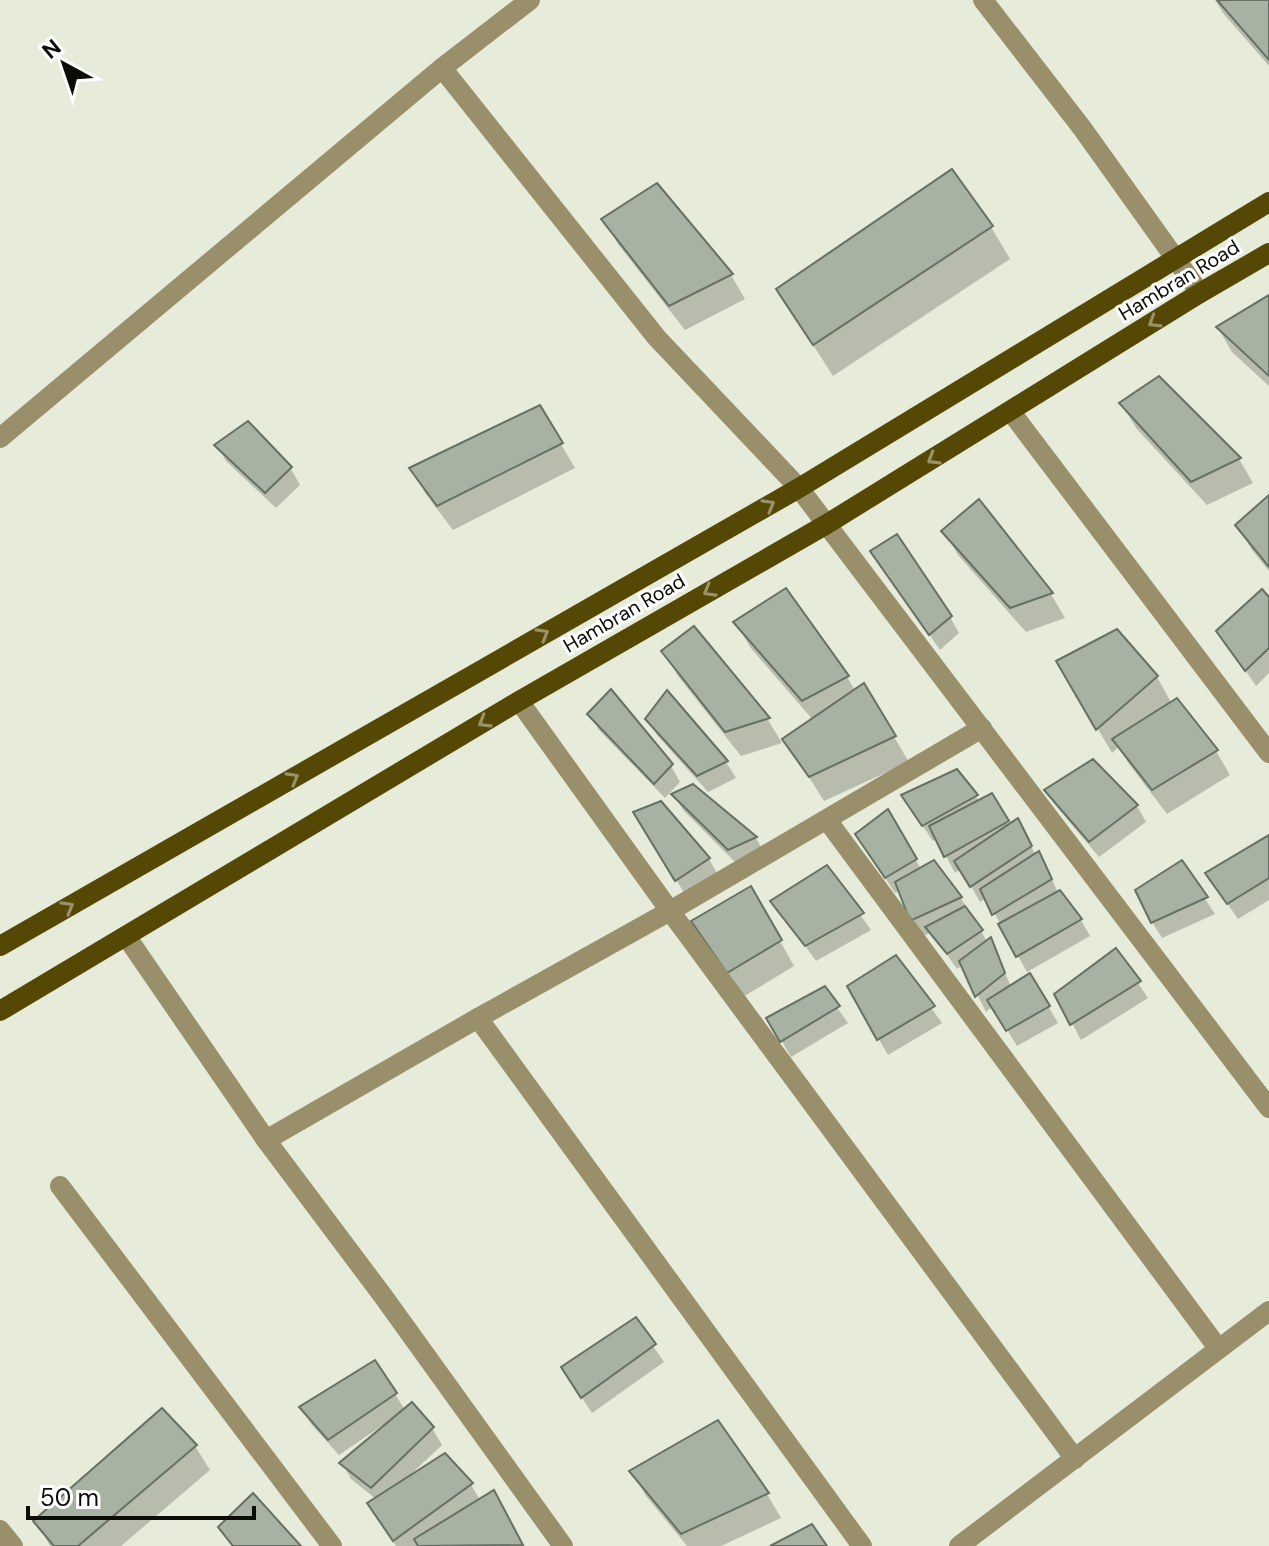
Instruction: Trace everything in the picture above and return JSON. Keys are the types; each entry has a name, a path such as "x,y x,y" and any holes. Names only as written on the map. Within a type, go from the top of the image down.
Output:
{"main road":[{"name":"Hambran Road","path":"0,946 799,488 1269,202"},
{"name":"Hambran Road","path":"0,1011 519,701 827,524 1269,253"}],"street":[{"path":"0,438 442,68 530,0"},
{"path":"983,0 1082,128 1200,293"},
{"path":"442,68 657,338 799,488 1269,1108"},
{"path":"1011,412 1269,753"},
{"path":"519,701 670,911 1075,1459"},
{"path":"266,1140 670,911 982,728"},
{"path":"827,820 1218,1348"},
{"path":"126,936 266,1140 563,1546"},
{"path":"478,1018 862,1546"},
{"path":"60,1186 332,1546"},
{"path":"959,1546 1269,1311"},
{"path":"0,1530 13,1546"}],"building":[{"path":"1217,0 1269,0 1269,60"},
{"path":"952,169 993,226 813,345 776,289"},
{"path":"657,183 733,274 669,306 601,219"},
{"path":"1269,295 1269,376 1216,327"},
{"path":"1159,376 1241,458 1191,482 1119,403"},
{"path":"540,405 563,443 437,506 409,468"},
{"path":"248,421 292,467 265,493 214,445"},
{"path":"1269,495 1269,567 1235,525"},
{"path":"979,499 1053,593 1010,608 941,531"},
{"path":"897,534 952,616 929,635 870,551"},
{"path":"786,588 849,676 802,701 733,622"},
{"path":"1262,589 1269,597 1269,648 1245,671 1216,631"},
{"path":"694,626 770,718 725,732 661,651"},
{"path":"1117,629 1158,676 1096,730 1056,661"},
{"path":"864,683 896,736 809,777 782,739"},
{"path":"611,689 673,764 654,784 587,714"},
{"path":"667,690 728,761 697,776 645,719"},
{"path":"1177,698 1218,750 1152,790 1112,739"},
{"path":"1093,759 1138,805 1089,842 1044,790"},
{"path":"957,769 978,795 922,826 901,795"},
{"path":"693,784 757,837 728,850 671,794"},
{"path":"992,793 1009,821 944,857 929,826"},
{"path":"661,801 710,858 675,881 633,812"},
{"path":"888,809 917,859 885,878 855,834"},
{"path":"1018,818 1032,846 970,887 954,861"},
{"path":"1269,835 1269,878 1227,904 1205,873"},
{"path":"1039,851 1052,879 992,915 980,889"},
{"path":"934,860 962,897 910,921 895,882"},
{"path":"1182,860 1208,897 1151,923 1135,890"},
{"path":"827,865 864,913 805,946 770,901"},
{"path":"751,886 782,940 727,973 691,921"},
{"path":"1060,890 1082,919 1016,957 998,924"},
{"path":"965,906 983,930 947,954 925,927"},
{"path":"991,937 1005,973 975,997 959,961"},
{"path":"1116,948 1141,981 1070,1025 1054,994"},
{"path":"896,955 935,1006 877,1040 847,986"},
{"path":"1030,973 1050,1006 1006,1031 987,1000"},
{"path":"825,986 840,1006 780,1042 766,1018"},
{"path":"636,1317 656,1344 581,1398 561,1367"},
{"path":"375,1360 397,1393 328,1440 299,1407"},
{"path":"412,1402 434,1427 371,1488 339,1463"},
{"path":"162,1408 197,1445 78,1546 54,1546 33,1521"},
{"path":"718,1420 769,1493 681,1534 629,1471"},
{"path":"445,1453 473,1483 393,1541 367,1503"},
{"path":"494,1490 523,1545 418,1546 414,1539"},
{"path":"253,1493 301,1546 233,1546 218,1527"},
{"path":"812,1524 827,1546 770,1546"}]}
